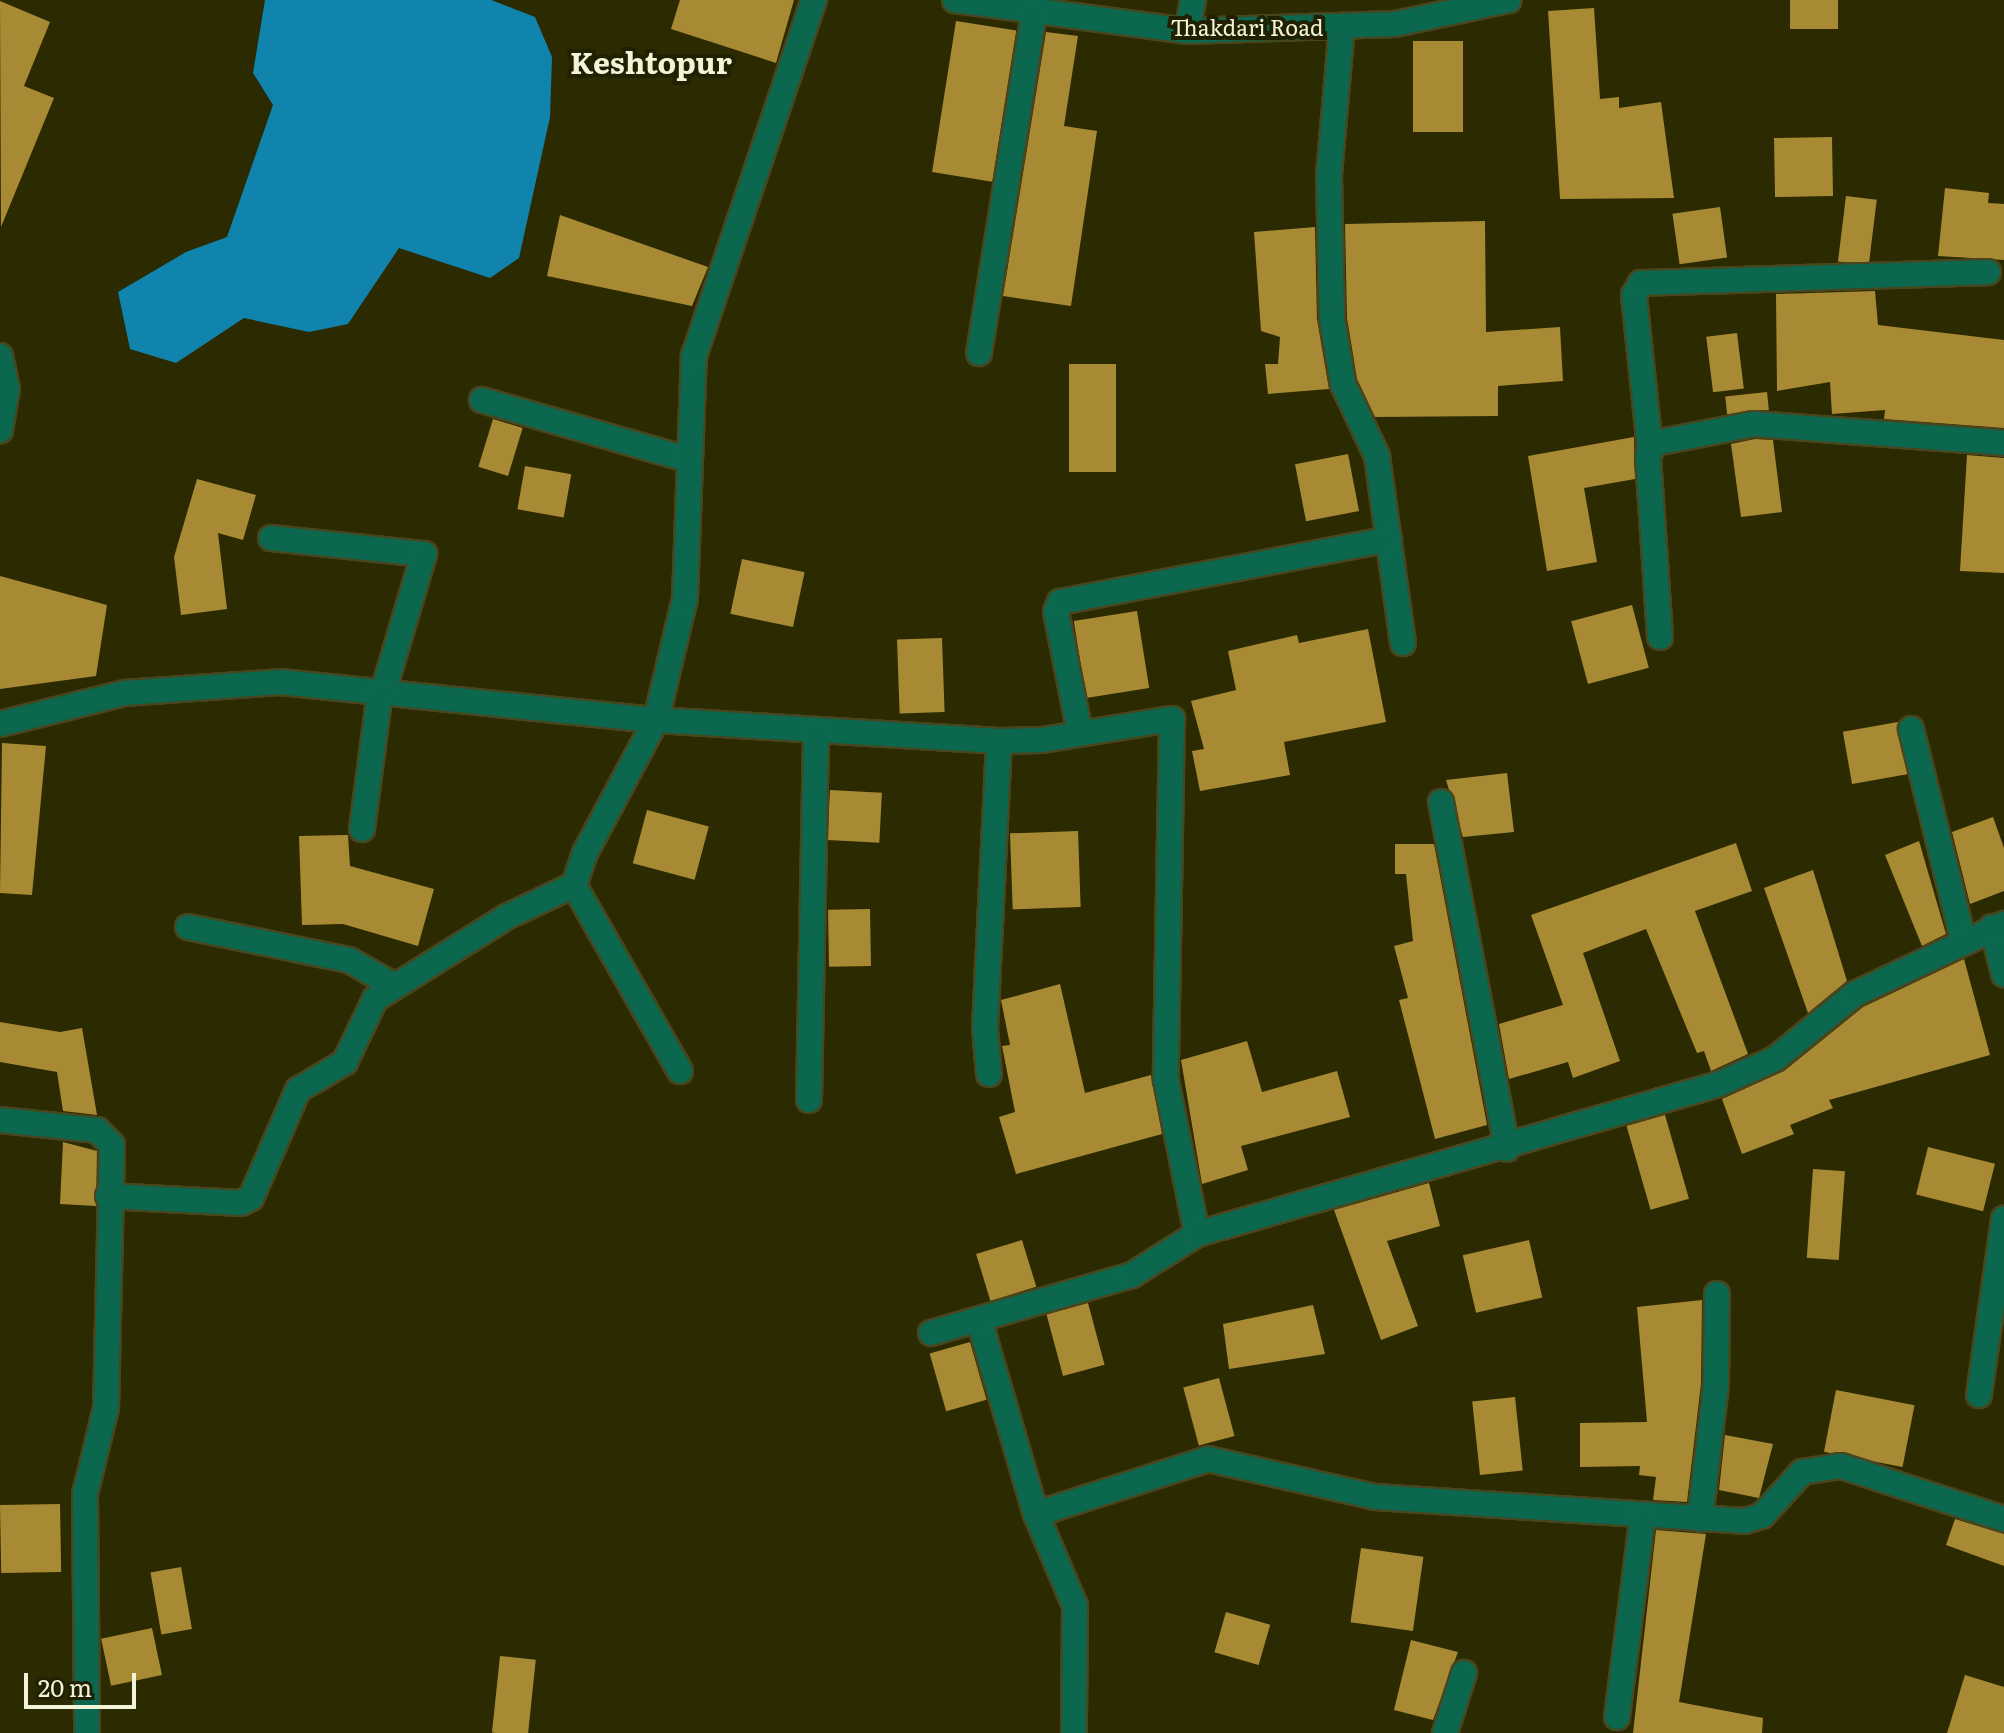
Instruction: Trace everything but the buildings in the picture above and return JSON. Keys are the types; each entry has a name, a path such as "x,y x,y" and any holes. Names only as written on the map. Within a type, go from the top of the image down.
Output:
{"street":[{"path":"108,1196 241,1203 251,1198 298,1090 345,1062 375,999 391,984 574,885 585,853 656,720 685,598 694,356 814,0"},
{"name":"Thakdari Road","path":"955,0 985,8 1187,31 1395,24 1509,0"},
{"path":"1187,31 1193,0"},
{"path":"979,353 1034,14"},
{"path":"1342,26 1329,176 1332,319 1343,384 1377,456 1403,643"},
{"path":"1660,637 1650,448 1634,295 1641,283 1988,272"},
{"path":"0,356 7,389 0,430"},
{"path":"482,400 690,460"},
{"path":"1650,448 1754,424 2004,443"},
{"path":"271,538 424,554 382,692 362,829"},
{"path":"1080,733 1056,612 1060,602 1389,539"},
{"path":"0,724 124,693 280,682 656,720 999,741 1080,733 1161,717 1172,719 1176,728 1166,1080 1197,1234"},
{"path":"1911,729 1963,939"},
{"path":"809,1100 816,730"},
{"path":"989,1074 986,1013 999,741"},
{"path":"1441,802 1465,957 1507,1149"},
{"path":"574,885 680,1071"},
{"path":"931,1333 980,1323 1132,1275 1197,1234 1507,1149 1719,1084 1775,1059 1855,994 1963,939 1998,926 2004,974"},
{"path":"188,927 349,960 391,984"},
{"path":"0,1120 106,1136 112,1145 108,1196 106,1408 85,1494 87,1733"},
{"path":"1979,1395 2004,1219"},
{"path":"1700,1519 1716,1385 1717,1294"},
{"path":"980,1323 1036,1514 1075,1606 1074,1733"},
{"path":"1036,1514 1208,1459 1375,1497 1754,1520 1814,1466 1859,1469 2004,1519"},
{"path":"1617,1717 1643,1515"},
{"path":"1445,1733 1464,1673"}],"water":[{"path":"265,0 491,0 535,17 552,57 550,117 519,258 490,278 399,248 348,324 309,332 244,318 176,363 130,349 118,292 186,252 227,237 273,105 253,73"}],"district":[{"name":"Keshtopur","path":"651,61"}]}
